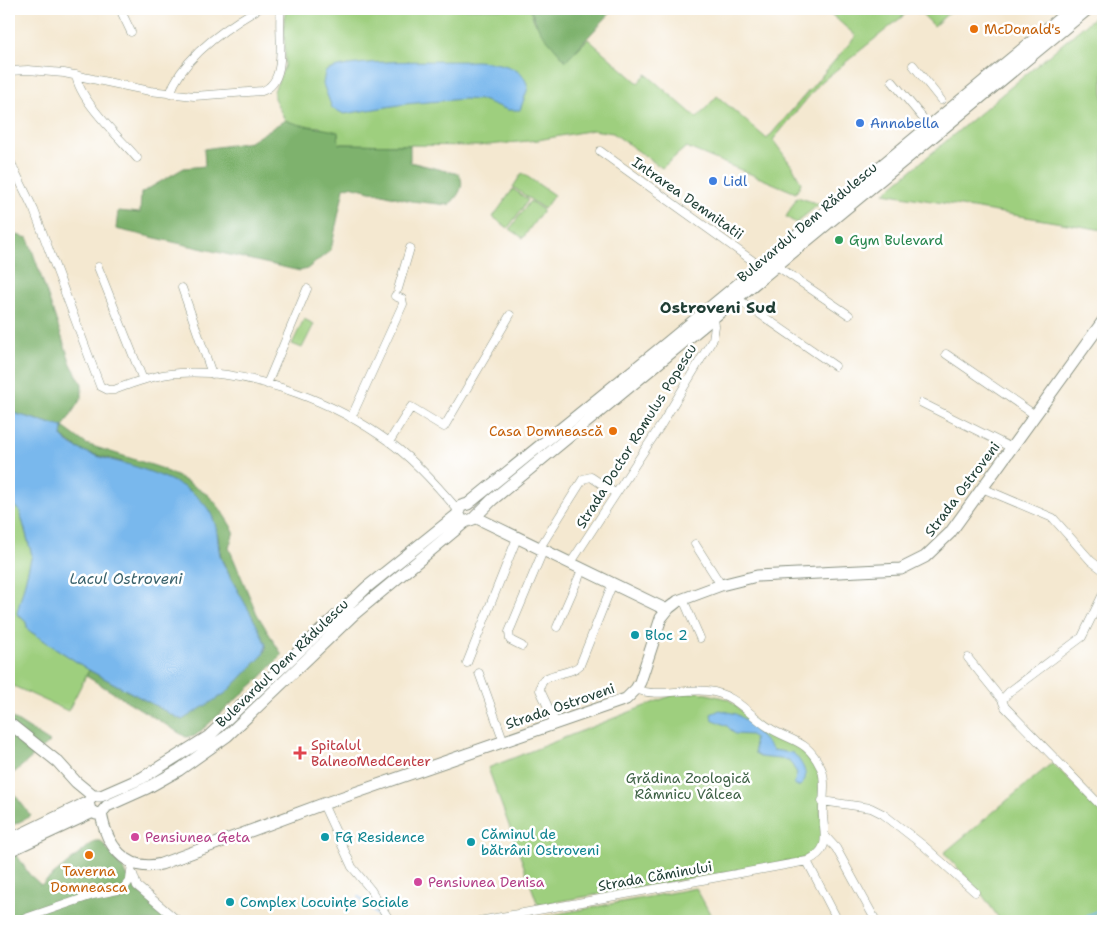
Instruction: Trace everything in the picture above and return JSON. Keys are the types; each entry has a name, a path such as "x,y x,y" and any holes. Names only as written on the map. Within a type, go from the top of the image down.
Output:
{"main road":[{"name":"Bulevardul Dem Rădulescu","path":"466,512 490,502 714,319 777,266 854,195 1071,9"},
{"name":"Bulevardul Dem Rădulescu","path":"9,851 96,805 208,737 360,593 466,512 760,266 854,195 1088,9"},
{"name":"Strada Ostroveni","path":"132,863 146,866 169,861 324,804 617,703 636,689 658,626 667,610 682,599 721,585 757,576 886,571 908,567 926,558 943,542 1103,321"},
{"path":"490,502 492,518 500,530"},
{"path":"466,512 612,585 667,610"},
{"path":"9,723 58,762 76,782 96,805 109,840 119,854 132,863"},
{"name":"Bulevardul Dem Rădulescu","path":"9,840 96,805"}],"street":[{"path":"120,9 131,32"},
{"path":"170,94 177,79 206,45 225,29 258,9"},
{"path":"9,71 42,70 170,94 210,96 266,90 276,77 281,60 281,9"},
{"path":"913,65 941,100"},
{"path":"76,75 77,81 89,102 137,158"},
{"path":"892,81 922,117"},
{"name":"Intrarea Demnitatii","path":"600,151 760,266"},
{"path":"9,159 34,210 97,383 108,390 143,380 180,373 212,374 267,384 351,418 389,442 412,461 448,498 466,512"},
{"path":"351,418 403,304 402,299 397,293 410,248"},
{"path":"777,266 849,315"},
{"path":"98,267 143,380"},
{"path":"182,288 212,374"},
{"path":"267,384 307,289"},
{"path":"738,299 835,366"},
{"path":"389,442 411,407 444,427 510,315"},
{"name":"Strada Doctor Romulus Popescu","path":"570,564 661,425 713,338 716,326 714,319"},
{"path":"946,354 1035,415"},
{"path":"922,404 1012,448"},
{"path":"522,646 510,640 509,632 541,550 583,479 590,477 615,493"},
{"path":"982,488 1052,518 1091,561 1103,570"},
{"path":"467,663 517,538"},
{"path":"695,544 721,585"},
{"path":"557,628 582,570"},
{"path":"556,724 540,690 540,684 545,678 572,671 580,665 612,585"},
{"path":"1002,700 1009,692 1080,640 1103,594"},
{"path":"682,599 700,638"},
{"path":"968,658 1002,700 1005,707 1103,808"},
{"path":"479,673 504,742"},
{"path":"636,689 648,693 696,689 711,691 736,700 768,728 794,738 805,747 822,769 822,801 826,839 816,855 807,861 838,921"},
{"path":"822,801 871,808 883,814 924,846 975,892"},
{"path":"324,804 352,867 371,890 390,921"},
{"path":"826,839 836,848 876,921"},
{"name":"Strada Căminului","path":"480,921 807,861"},
{"path":"17,921 93,895 122,889 130,880 132,863"},
{"path":"132,863 133,880 136,886 178,921"}],"green space":[{"path":"287,9 530,9 534,21 566,61 588,39 638,83 646,74 697,118 717,96 767,139 856,36 825,9 953,9 934,26 921,13 908,12 820,83 773,140 794,169 801,183 796,193 686,147 662,168 613,133 593,130 538,140 478,146 339,144 320,127 297,125 285,120 274,98 274,91 285,65 284,17"},
{"path":"530,9 614,9 566,61 540,31"},
{"path":"1103,10 1103,230 884,193"},
{"path":"285,120 338,132 339,144 410,145 410,162 459,174 462,183 460,191 449,205 411,201 350,186 344,188 331,250 307,269 300,271 116,229 118,211 140,213 141,193 184,168 205,166 204,149 250,142"},
{"path":"522,173 554,195 544,209 513,187"},
{"path":"513,189 528,200 508,228 493,217"},
{"path":"797,197 819,204 796,223 786,217"},
{"path":"530,201 543,210 523,238 510,229"},
{"path":"17,235 28,238 71,364 82,384 82,397 63,427 9,412 9,236"},
{"path":"304,319 314,324 302,348 292,344"},
{"path":"63,427 86,444 158,467 184,480 208,495 219,507 234,531 229,548 257,614 282,655 258,680 195,736 186,737 86,676 89,670 182,720 266,650 266,645 221,558 217,530 122,462 82,451 62,437"},
{"path":"9,500 20,512 32,555 17,614 26,622 28,630 89,670 68,711 9,684"},
{"name":"Grădina Zoologică Râmnicu Vâlcea","path":"699,692 728,699 761,727 781,738 797,743 819,769 822,838 820,846 802,859 538,905 488,768 675,694"},
{"path":"9,716 50,742 9,777"},
{"path":"1052,763 1103,812 1103,921 1001,921 981,893 944,853"},
{"path":"9,787 31,816 9,827"},
{"path":"95,841 101,841 124,870 136,891 148,898 174,921 9,921 9,843 29,874 41,885"},
{"path":"696,888 714,921 520,921"}],"water":[{"path":"477,61 501,64 521,74 528,88 520,110 508,110 482,100 463,99 405,104 344,114 332,108 323,84 325,72 353,65 397,62"},
{"name":"Lacul Ostroveni","path":"9,412 63,427 62,437 78,449 164,477 186,488 204,503 215,524 222,561 266,645 263,655 226,693 182,720 89,670 28,630 26,622 17,613 32,555 20,512 9,500"},
{"path":"720,710 736,714 747,721 773,750 793,753 800,761 804,770 805,780 802,784 798,787 794,784 797,773 789,760 760,757 755,754 754,738 751,735 735,734 727,726 712,719 711,714"}],"waterway":[{"path":"359,897 383,921"},
{"path":"1079,921 1103,907"}],"place":[{"name":"McDonald's","path":"974,29"},
{"name":"Annabella","path":"860,123"},
{"name":"Lidl","path":"713,181"},
{"name":"Gym Bulevard","path":"839,240"},
{"name":"Casa Domnească","path":"613,431"},
{"name":"Bloc 2","path":"635,635"},
{"name":"Spitalul BalneoMedCenter","path":"300,753"},
{"name":"Pensiunea Geta","path":"135,837"},
{"name":"FG Residence","path":"325,837"},
{"name":"Căminul de bătrâni Ostroveni","path":"471,842"},
{"name":"Taverna Domneasca","path":"89,855"},
{"name":"Pensiunea Denisa","path":"418,882"},
{"name":"Complex Locuințe Sociale","path":"230,902"}],"district":[{"name":"Ostroveni Sud","path":"718,307"}]}
